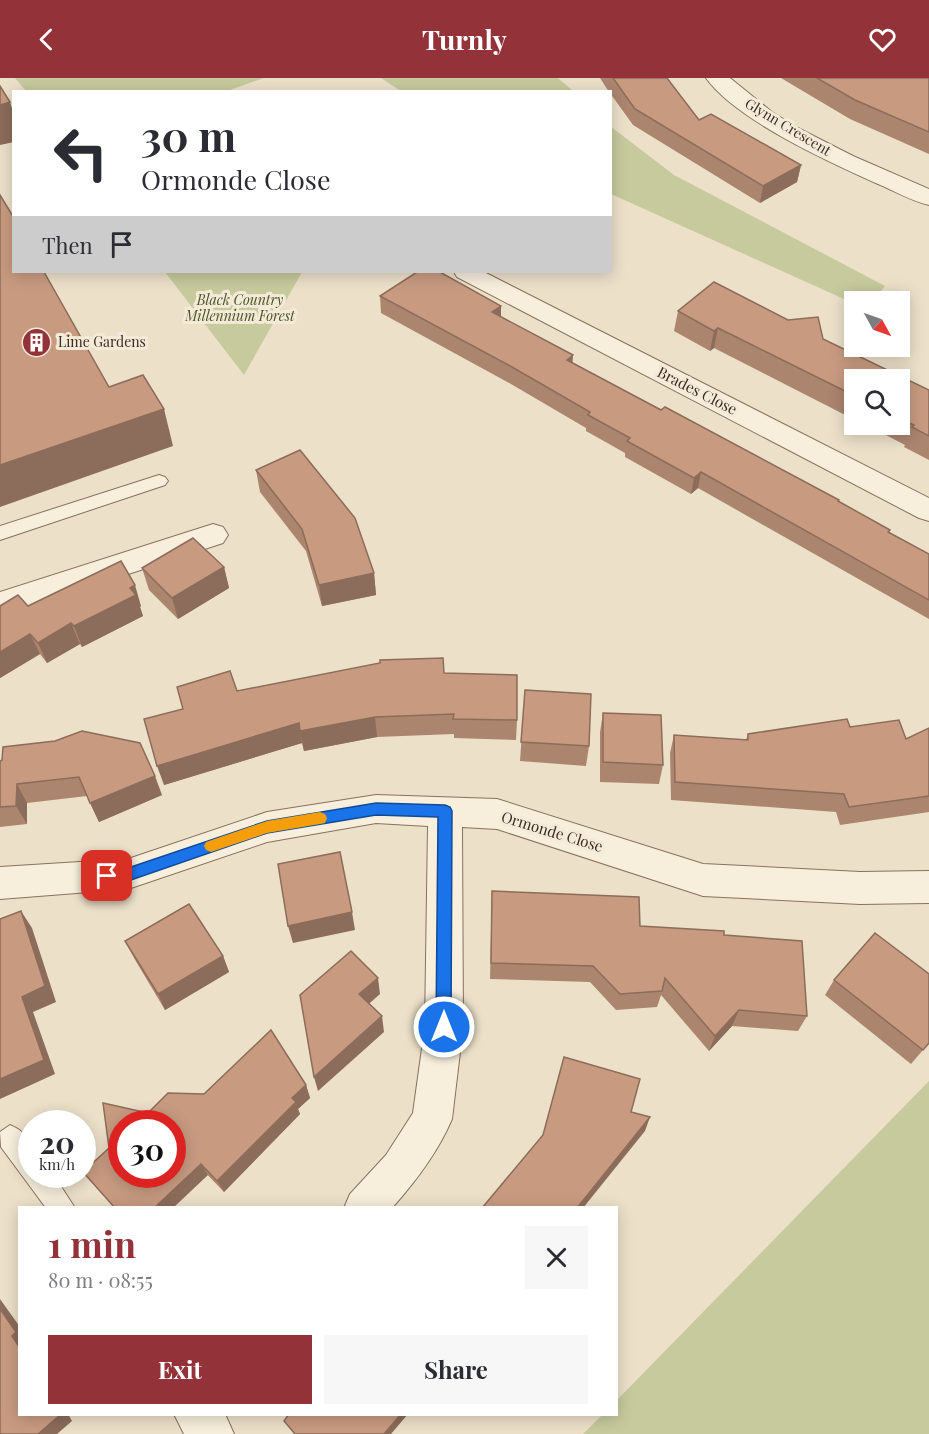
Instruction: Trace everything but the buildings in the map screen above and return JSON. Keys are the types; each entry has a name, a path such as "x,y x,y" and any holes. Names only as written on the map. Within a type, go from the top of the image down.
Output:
{"street":[{"name":"Glynn Crescent","path":"717,78 737,97 812,146 929,198"},
{"name":"Brades Close","path":"468,273 929,511"},
{"path":"0,604 213,535"},
{"name":"Ormonde Close","path":"0,884 128,874 267,827 376,809 497,814 703,880 860,888 929,887"},
{"path":"366,1206 400,1169 432,1119 444,1027 445,811"},
{"path":"198,1416 212,1434"}],"lane":[{"path":"0,533 159,480"},
{"path":"10,1138 18,1149"},
{"path":"47,1188 61,1206"}],"green space":[{"path":"15,78 264,78 230,90 25,90"},
{"path":"381,78 558,78 572,90 399,90"},
{"path":"612,128 674,175 885,286 881,291 844,291 844,299 612,194"},
{"name":"Black Country Millennium Forest","path":"166,273 301,273 244,375"},
{"path":"929,1081 929,1434 583,1434 601,1416 618,1416 618,1399"}],"slow traffic":[{"path":"211,846 267,827 320,818"}],"place":[{"name":"Lime Gardens","path":"37,342"}],"route":[{"path":"107,876 128,874 267,827 376,809 445,811 444,1027"}]}
